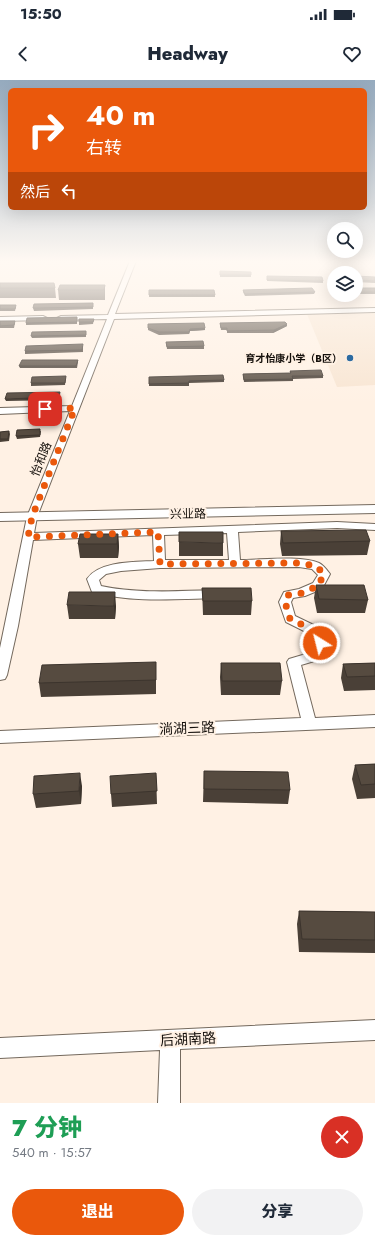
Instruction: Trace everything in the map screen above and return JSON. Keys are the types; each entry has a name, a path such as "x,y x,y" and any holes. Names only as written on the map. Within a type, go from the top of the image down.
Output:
{"main road":[{"name":"兴业路","path":"0,518 30,526 375,509"},
{"name":"兴业路","path":"0,524 30,526 375,517"}],"street":[{"name":"怡和路","path":"0,675 12,626 30,526 114,309"},
{"path":"0,319 375,310"},
{"path":"0,411 75,408"},
{"path":"30,526 158,532 337,525 375,527"},
{"path":"232,529 235,564"},
{"path":"158,532 160,564"},
{"path":"232,593 146,596 112,593 96,589 93,579 102,571 121,567 160,564 299,563 316,566 324,574 318,586 302,593 288,595 285,602 290,619 318,632 323,654 294,662 310,724"},
{"name":"淌湖三路","path":"0,737 375,721"},
{"name":"后湖南路","path":"0,1048 375,1030"},
{"path":"169,1103 170,1040"}],"shaded area":[{"name":"育才怡康小学（B区）","path":"375,313 375,385 337,387 307,314"}],"building":[{"path":"77,317 77,322 26,323 27,318"},
{"path":"79,319 94,319 93,322 79,322"},
{"path":"0,321 15,321 14,325 0,326"},
{"path":"285,322 287,324 274,330 227,331 227,328 221,328 220,323"},
{"path":"204,323 205,328 190,329 189,332 159,332 148,328 148,324"},
{"path":"86,331 86,335 31,336 32,332"},
{"path":"203,341 204,346 167,347 166,342"},
{"path":"83,344 82,350 25,351 26,346"},
{"path":"22,360 78,360 76,366 19,366"},
{"path":"321,370 323,376 292,376 293,379 244,380 243,374 291,373 290,371"},
{"path":"223,375 224,380 149,384 149,377"},
{"path":"66,376 65,383 31,383 32,377"},
{"path":"60,392 59,397 5,399 7,393"},
{"path":"40,429 40,435 16,436 17,430"},
{"path":"9,431 8,439 0,439 0,432"},
{"path":"366,530 370,541 283,543 281,531"},
{"path":"179,532 223,532 223,543 179,542"},
{"path":"80,534 118,534 117,544 78,544"},
{"path":"316,585 364,585 368,600 319,599"},
{"path":"202,588 251,588 252,601 203,601"},
{"path":"69,592 115,592 114,606 67,605"},
{"path":"156,662 156,680 39,683 42,665"},
{"path":"221,663 280,663 282,681 222,681"},
{"path":"375,663 375,676 347,677 343,664"},
{"path":"375,764 375,784 361,785 355,765"},
{"path":"204,771 288,772 290,790 204,789"},
{"path":"80,773 79,791 33,794 34,776"},
{"path":"156,773 157,791 111,794 110,776"},
{"path":"299,911 375,912 375,940 302,939"}],"place":[{"name":"育才怡康小学（B区）","path":"350,358"}],"route":[{"path":"45,409 75,408 32,517 28,537 158,532 160,564 299,563 316,566 324,574 318,586 302,593 288,595 285,602 290,619 318,632 320,643"}]}
